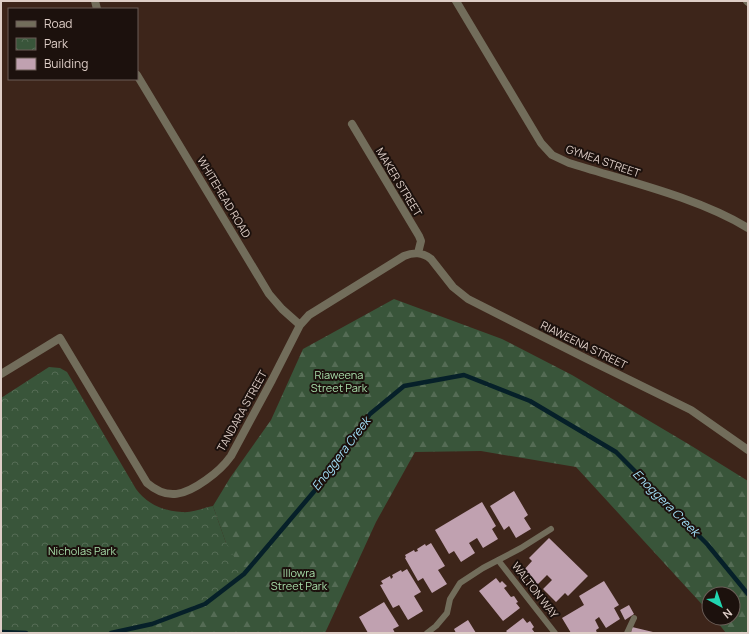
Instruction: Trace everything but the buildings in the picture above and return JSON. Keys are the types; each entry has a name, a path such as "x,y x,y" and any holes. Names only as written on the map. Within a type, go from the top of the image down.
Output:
{"street":[{"name":"GYMEA STREET","path":"456,1 541,143 552,154 569,163 686,199 739,222 748,228"},
{"name":"WHITEHEAD ROAD","path":"138,77 269,294 282,309 300,325"},
{"name":"MAKER STREET","path":"352,124 419,236 421,241 418,253"},
{"name":"TANDARA STREET","path":"1,374 60,338 147,483 156,490 167,494 174,494 194,488 224,466 231,456 300,325 309,315 404,256 412,253 418,253"},
{"name":"RIAWEENA STREET","path":"418,253 432,259 453,287 468,299 691,410 748,450"}],"lane":[{"name":"WALTON WAY","path":"427,633 436,626 447,613 450,599 460,583 483,568 521,548 552,529"},
{"name":"WALTON WAY","path":"498,560 555,633"},
{"path":"627,633 634,618"}],"green space":[{"path":"394,299 502,339 572,375 748,481 748,633 726,633 720,626 741,626 741,586 701,586 701,603 576,467 481,451 415,452 376,522 325,633 1,633 1,556 226,543 213,506 230,478 271,420 303,349"},
{"name":"Nicholas Park","path":"49,367 60,368 67,372 136,489 145,499 156,506 175,511 190,512 213,506 226,543 244,574 205,604 152,624 111,633 1,632 1,398"}],"waterway":[{"name":"Enoggera Creek","path":"111,633 152,624 205,604 244,574 317,488 370,414 404,386 464,375 530,401 616,452 707,544 748,594"},
{"name":"Enoggera Creek","path":"1,632 26,633"}],"park label":[{"name":"Riaweena Street Park","path":"339,381"},
{"name":"Illowra Street Park","path":"299,579"}]}
